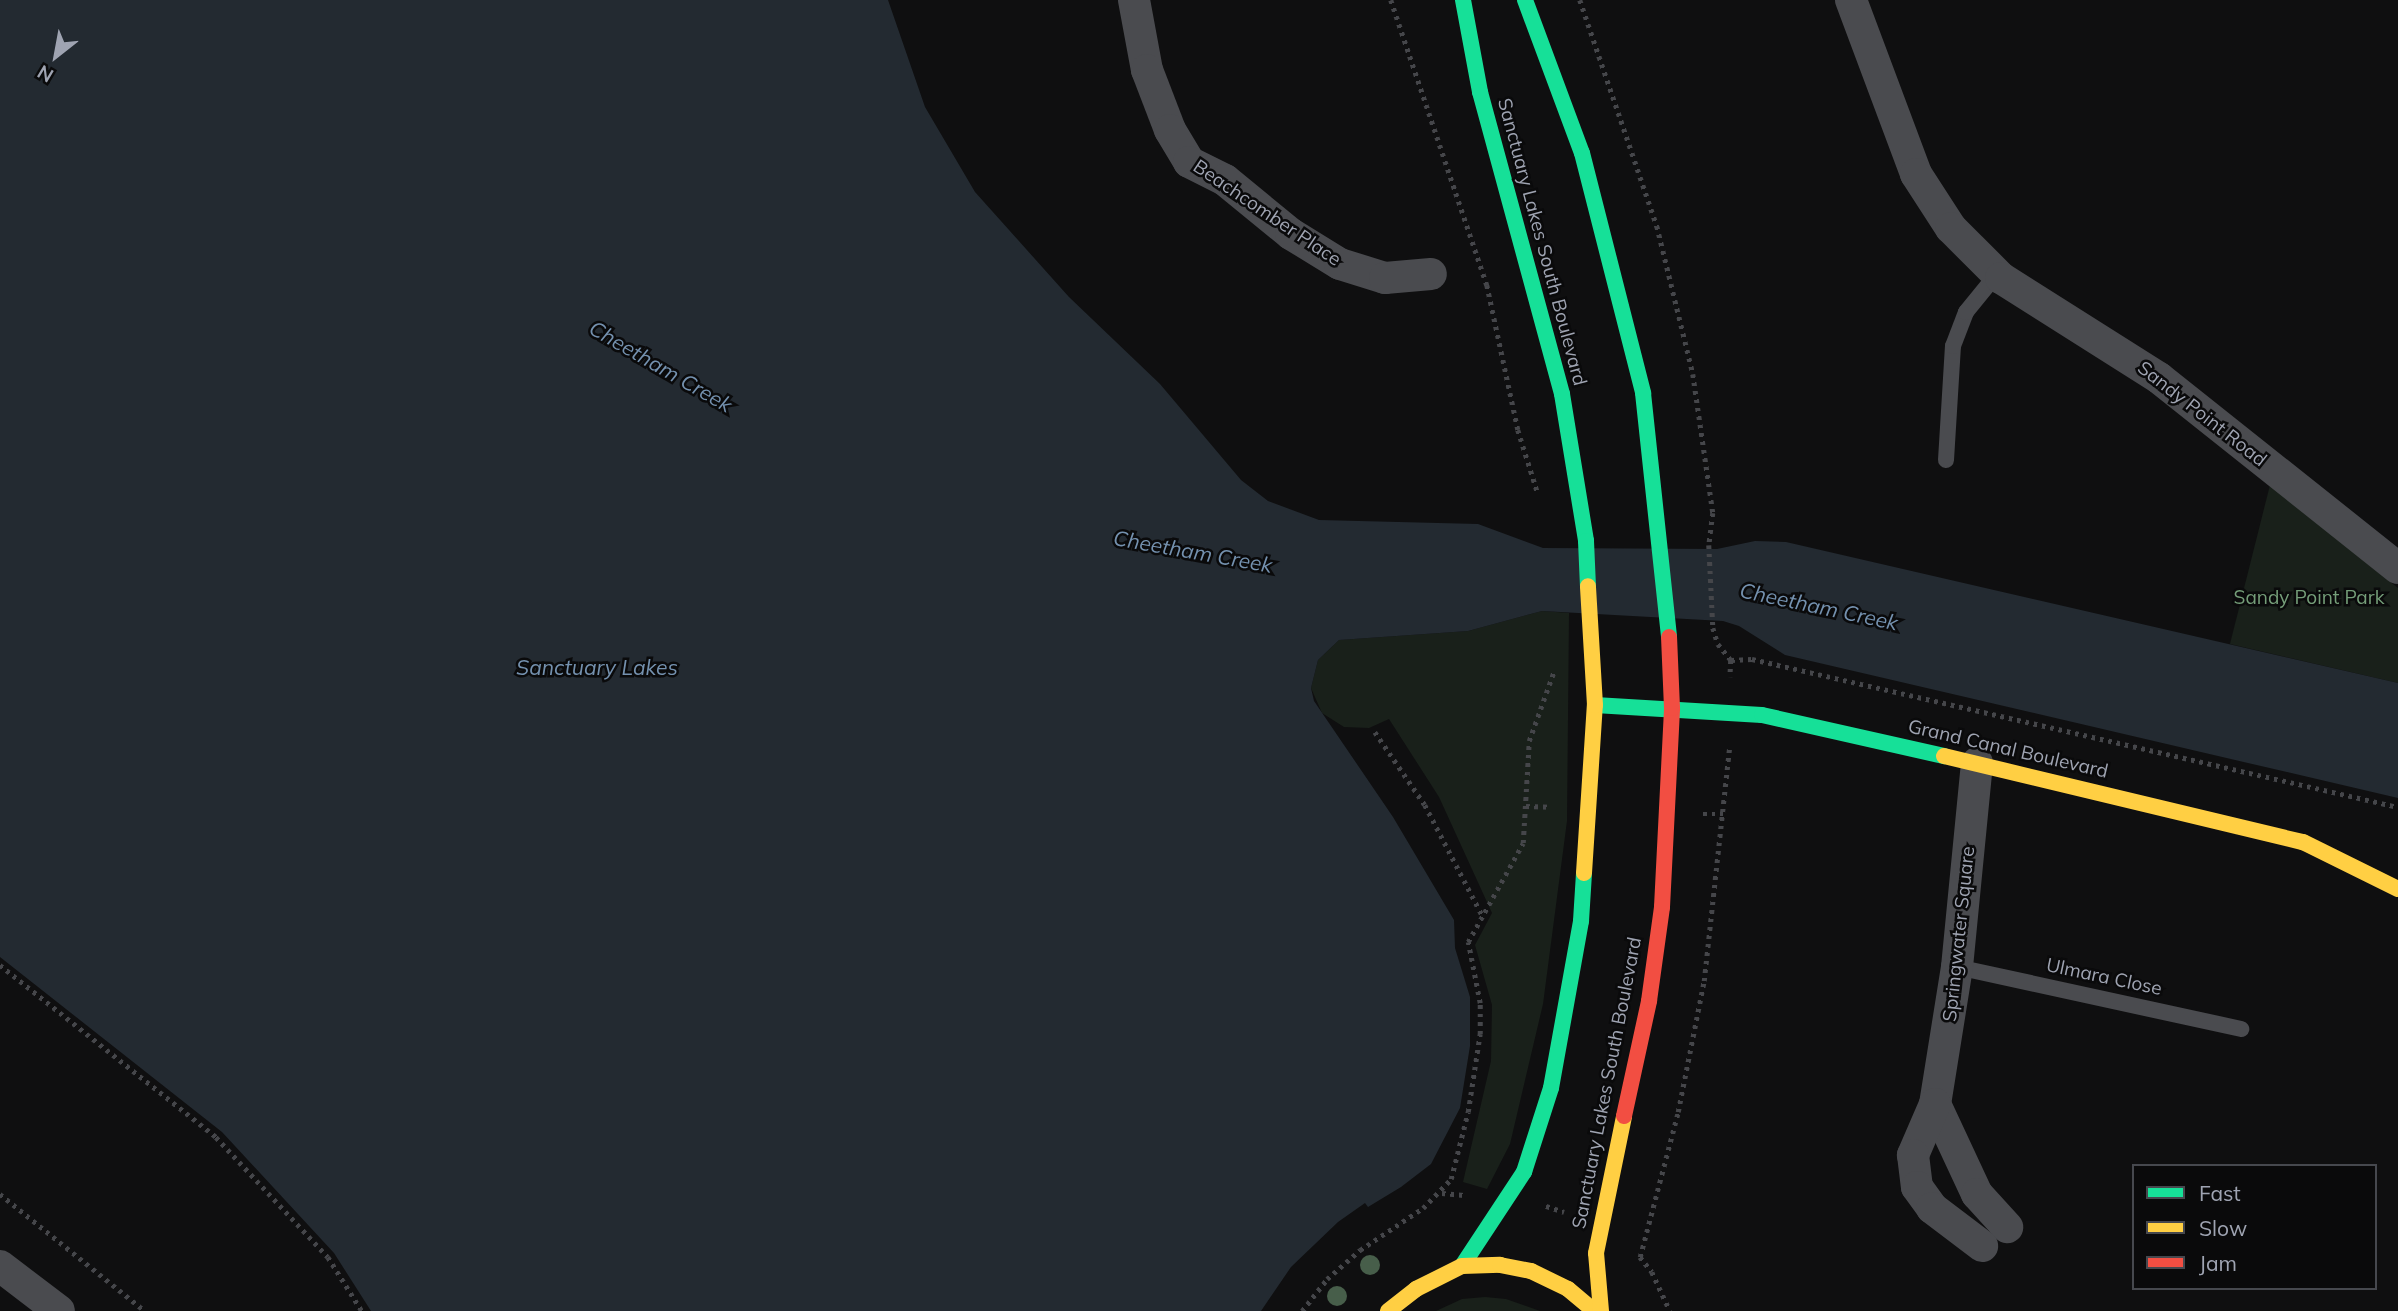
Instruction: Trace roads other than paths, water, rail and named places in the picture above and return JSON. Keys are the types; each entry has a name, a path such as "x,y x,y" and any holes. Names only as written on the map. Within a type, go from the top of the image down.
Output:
{"street":[{"name":"Beachcomber Place","path":"1134,0 1147,70 1170,130 1189,162 1225,180 1291,234 1340,264 1385,278 1432,274"},
{"name":"Sanctuary Lakes South Boulevard","path":"1462,1266 1524,1172 1551,1088 1581,921 1595,705 1586,541 1546,322 1480,92 1463,0"},
{"name":"Sanctuary Lakes South Boulevard","path":"1525,0 1586,166 1643,393 1663,546 1669,624 1672,708 1662,907 1649,1001 1596,1252 1601,1311"},
{"name":"Sandy Point Road","path":"1851,0 1916,174 1951,228 1997,274 2159,378 2398,568"},
{"name":"Grand Canal Boulevard","path":"1595,705 1762,715 1977,763 2304,842 2398,889"},
{"name":"Springwater Square","path":"1935,1104 1977,1194 2020,1225 1977,1255 1932,1208 1917,1187 1913,1154 1935,1104 1958,967 1977,763"},
{"path":"1388,1311 1416,1289 1462,1266 1500,1265 1531,1271 1568,1289 1594,1311"},
{"path":"0,1266 59,1311"}],"lane":[{"path":"1946,460 1953,346 1966,312 1997,274"},
{"name":"Ulmara Close","path":"1958,967 2241,1029"}],"water":[{"name":"Sanctuary Lakes","path":"0,0 888,0 925,107 975,192 1069,297 1160,384 1241,480 1268,501 1319,520 1478,524 1543,548 1717,549 1755,541 1786,542 2398,683 2398,798 1785,655 1739,626 1723,621 1542,611 1468,631 1339,640 1318,660 1311,688 1314,701 1393,817 1454,920 1455,948 1470,997 1470,1046 1460,1108 1431,1164 1401,1187 1368,1207 1365,1203 1338,1222 1291,1267 1261,1311 371,1311 334,1253 222,1132 0,957"}],"water label":[{"name":"Cheetham Creek","path":"661,366"},
{"name":"Cheetham Creek","path":"1193,551"},
{"name":"Cheetham Creek","path":"1819,606"}],"park label":[{"name":"Sandy Point Park","path":"2309,598"}]}
